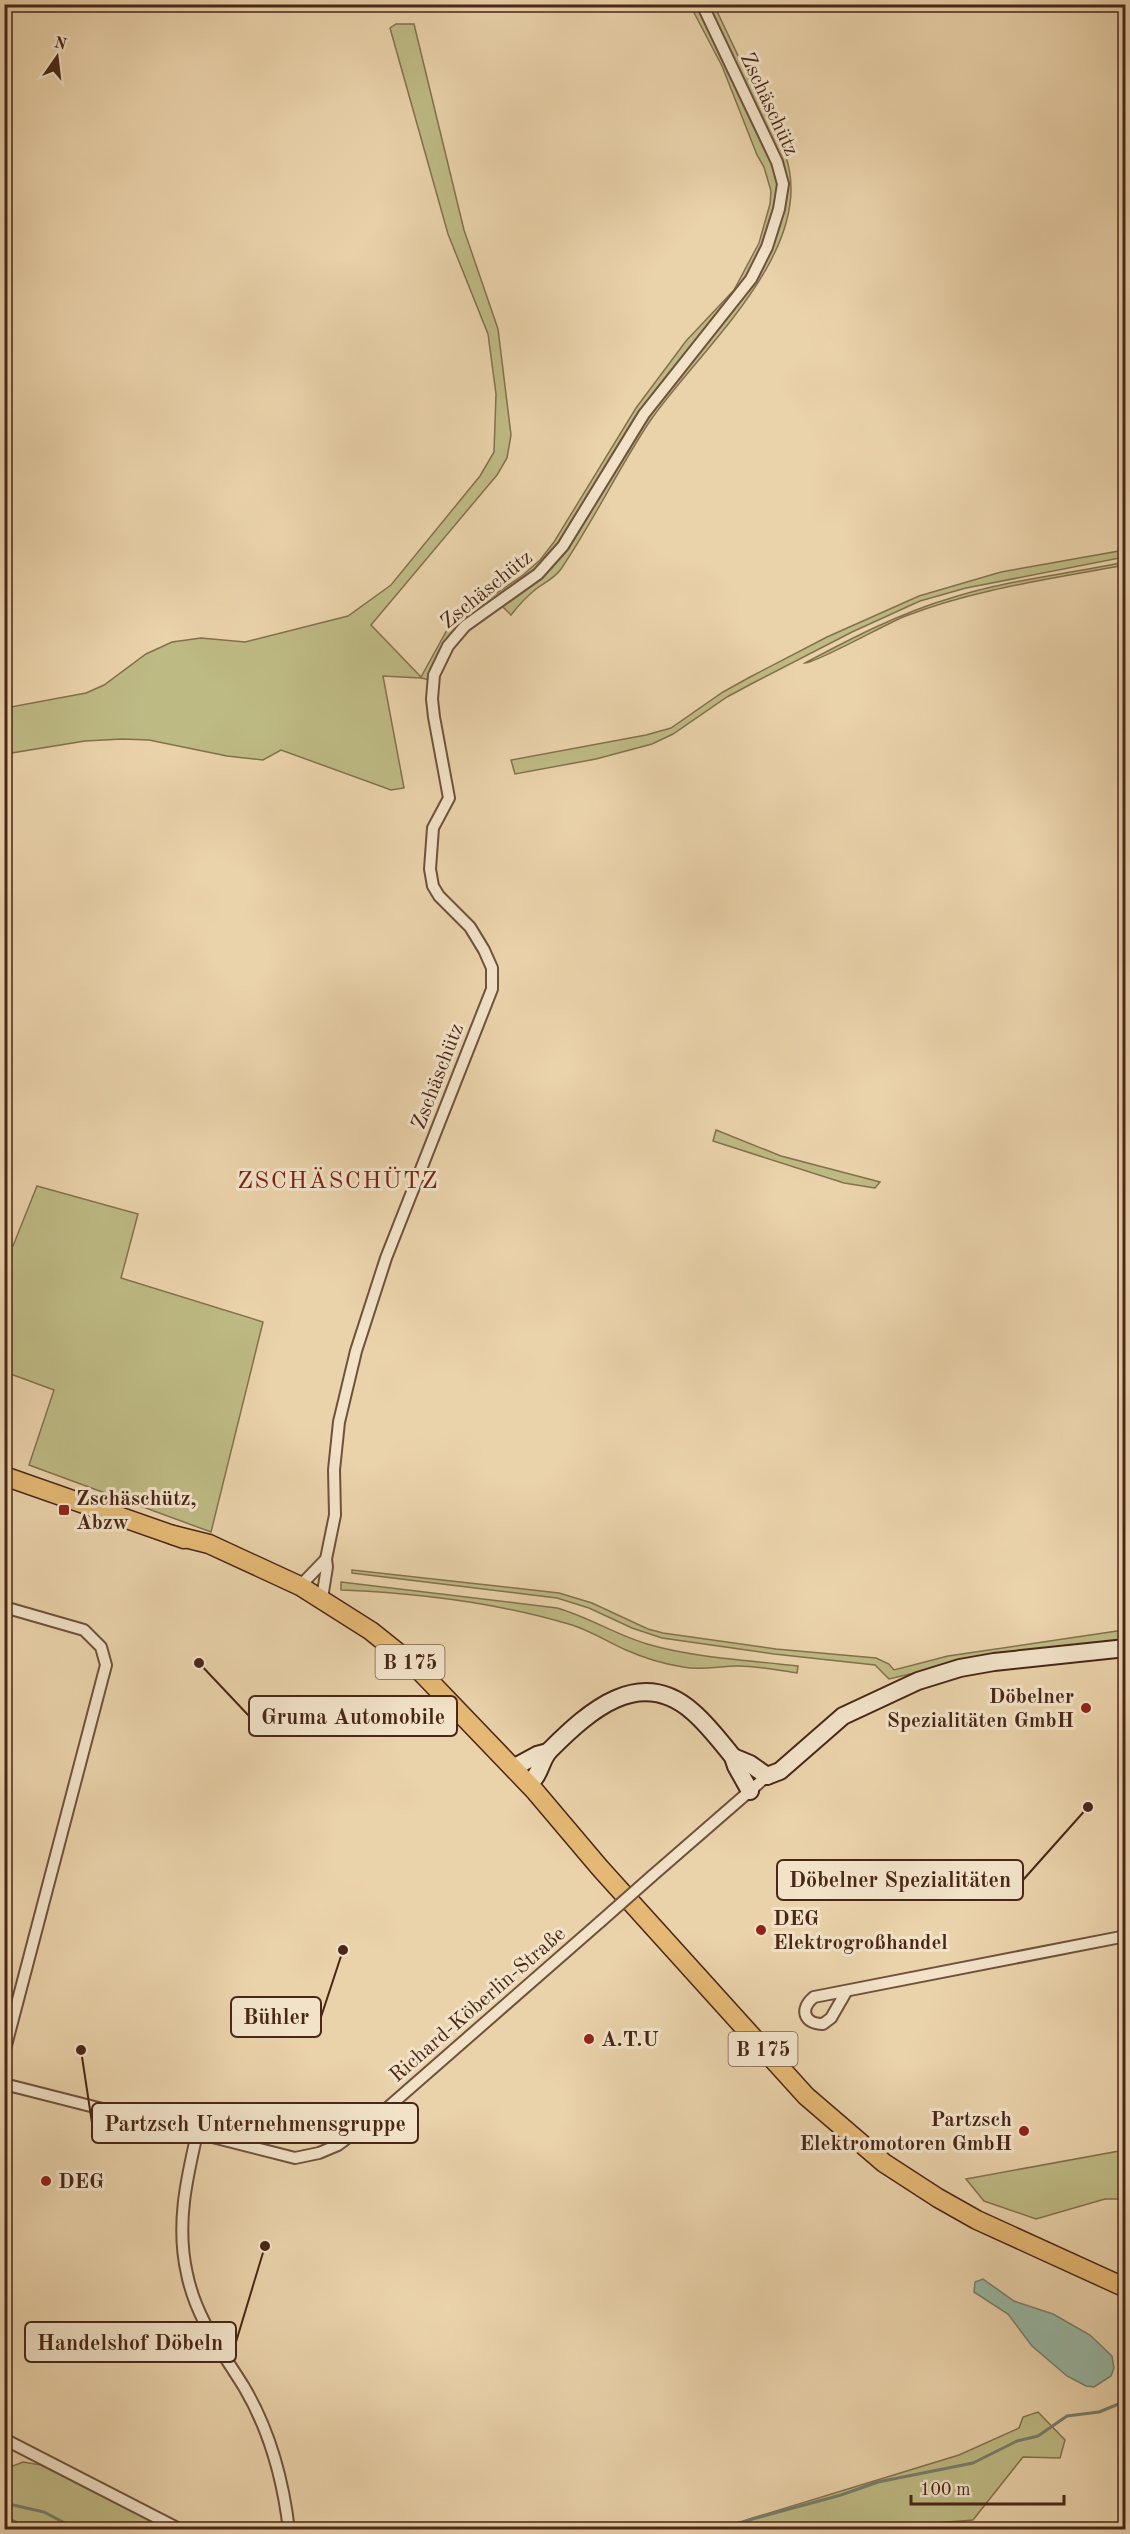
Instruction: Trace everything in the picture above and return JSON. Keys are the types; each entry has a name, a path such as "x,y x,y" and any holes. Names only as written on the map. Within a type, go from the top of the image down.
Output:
{"main road":[{"name":"B 175","path":"4,1476 173,1534 204,1542 300,1586 371,1630 398,1651 457,1708 528,1784 536,1803 600,1869 807,2096 884,2163 938,2198 977,2220 1125,2288"}],"street":[{"name":"Zschäschütz","path":"320,1597 335,1515 334,1470 339,1422 373,1293 492,989 492,968 484,950 470,927 439,896 433,886 430,869 433,828 449,798 434,717 432,699 434,675 448,646 465,626 533,578 547,566 563,546 644,414 751,279 767,247 780,209 783,184 777,162 702,4"},
{"path":"300,1586 326,1559"},
{"path":"4,1607 84,1630 100,1647 106,1665 4,2053"},
{"path":"513,1768 537,1755 548,1752 594,1711 610,1700 638,1692 659,1694 680,1702 693,1712 734,1757 750,1764 767,1776 780,1771 835,1722 863,1705 901,1687 939,1674 994,1662 1125,1648"},
{"path":"528,1784 533,1781 542,1767 548,1752"},
{"path":"734,1757 736,1766 750,1791"},
{"name":"Richard-Köberlin-Straße","path":"4,2084 296,2158 321,2152 338,2145 385,2110 767,1776"},
{"path":"846,1992 1125,1936"},
{"path":"197,2134 183,2195 182,2216 186,2273 199,2315 244,2388 264,2428 279,2469 289,2529"},
{"path":"4,2439 181,2529"}],"shaded area":[{"path":"690,5 696,5 765,145 778,177 779,192 764,245 748,278 694,346 560,544 544,563 477,612 430,680 383,676 404,788 391,790 281,750 263,760 227,756 149,740 122,739 85,741 5,754 5,708 86,693 104,685 146,654 172,642 201,638 245,642 348,616 391,585 480,476 494,452 496,394 488,334 448,234 390,28 396,24 414,24 464,230 498,329 511,435 507,458 497,475 371,625 421,677 447,630 540,560 554,542 636,408 686,341 734,290 759,243 770,204 771,191 764,167 757,155 722,66"},
{"path":"707,5 714,5 786,157 791,192 785,228 769,263 748,298 650,421 559,572 529,595 511,615 502,606 552,568 568,547 647,415 756,280 786,193"},
{"path":"1125,550 1125,557 966,588 920,601 852,632 753,683 727,697 673,734 652,744 596,759 515,774 511,760 646,735 671,728 723,692 750,677 827,637 919,596 1001,572"},
{"path":"1125,562 1125,565 985,592 930,607 903,617 805,663 858,635 932,604 951,598 1016,582"},
{"path":"716,1130 781,1156 880,1182 875,1188 844,1183 713,1141"},
{"path":"37,1186 138,1214 121,1278 263,1322 211,1532 29,1465 54,1390 5,1372 4,1244 13,1246"},
{"path":"352,1570 559,1593 592,1603 648,1629 663,1633 776,1649 876,1658 889,1664 894,1670 948,1656 1125,1630 1125,1639 978,1658 889,1679 875,1665 662,1638 632,1628 589,1608 557,1598 352,1573"},
{"path":"341,1582 557,1608 624,1636 665,1649 703,1656 798,1666 797,1673 745,1666 697,1669 676,1666 640,1656 579,1627 544,1617 458,1600 341,1590"},
{"path":"1125,2150 1125,2199 1105,2199 1036,2219 984,2201 966,2179"},
{"path":"983,2279 1014,2301 1053,2314 1090,2335 1112,2356 1114,2368 1111,2376 1094,2387 1086,2386 1067,2376 1032,2346 1008,2314 974,2292 975,2282"},
{"path":"1038,2412 1065,2440 1060,2458 1023,2457 973,2520 849,2530 720,2529 959,2455 1019,2428 1023,2417"},
{"path":"23,2462 41,2465 167,2529 32,2529 13,2520 5,2519 5,2469"}],"waterway":[{"path":"728,2530 749,2520 841,2495 878,2482 973,2463 1017,2441 1038,2436 1067,2416 1099,2412 1126,2401"},
{"path":"4,2503 44,2512 78,2530"}],"place":[{"name":"Zschäschütz, Abzw","path":"64,1510"},
{"name":"Gruma Automobile","path":"199,1663"},
{"name":"Döbelner Spezialitäten GmbH","path":"1086,1708"},
{"name":"Döbelner Spezialitäten","path":"1088,1807"},
{"name":"DEG Elektrogroßhandel","path":"761,1930"},
{"name":"Bühler","path":"343,1950"},
{"name":"A.T.U","path":"589,2039"},
{"name":"Partzsch Unternehmensgruppe","path":"81,2050"},
{"name":"Partzsch Elektromotoren GmbH","path":"1024,2131"},
{"name":"DEG","path":"46,2181"},
{"name":"Handelshof Döbeln","path":"265,2246"}],"district":[{"name":"ZSCHÄSCHÜTZ","path":"338,1180"}]}
